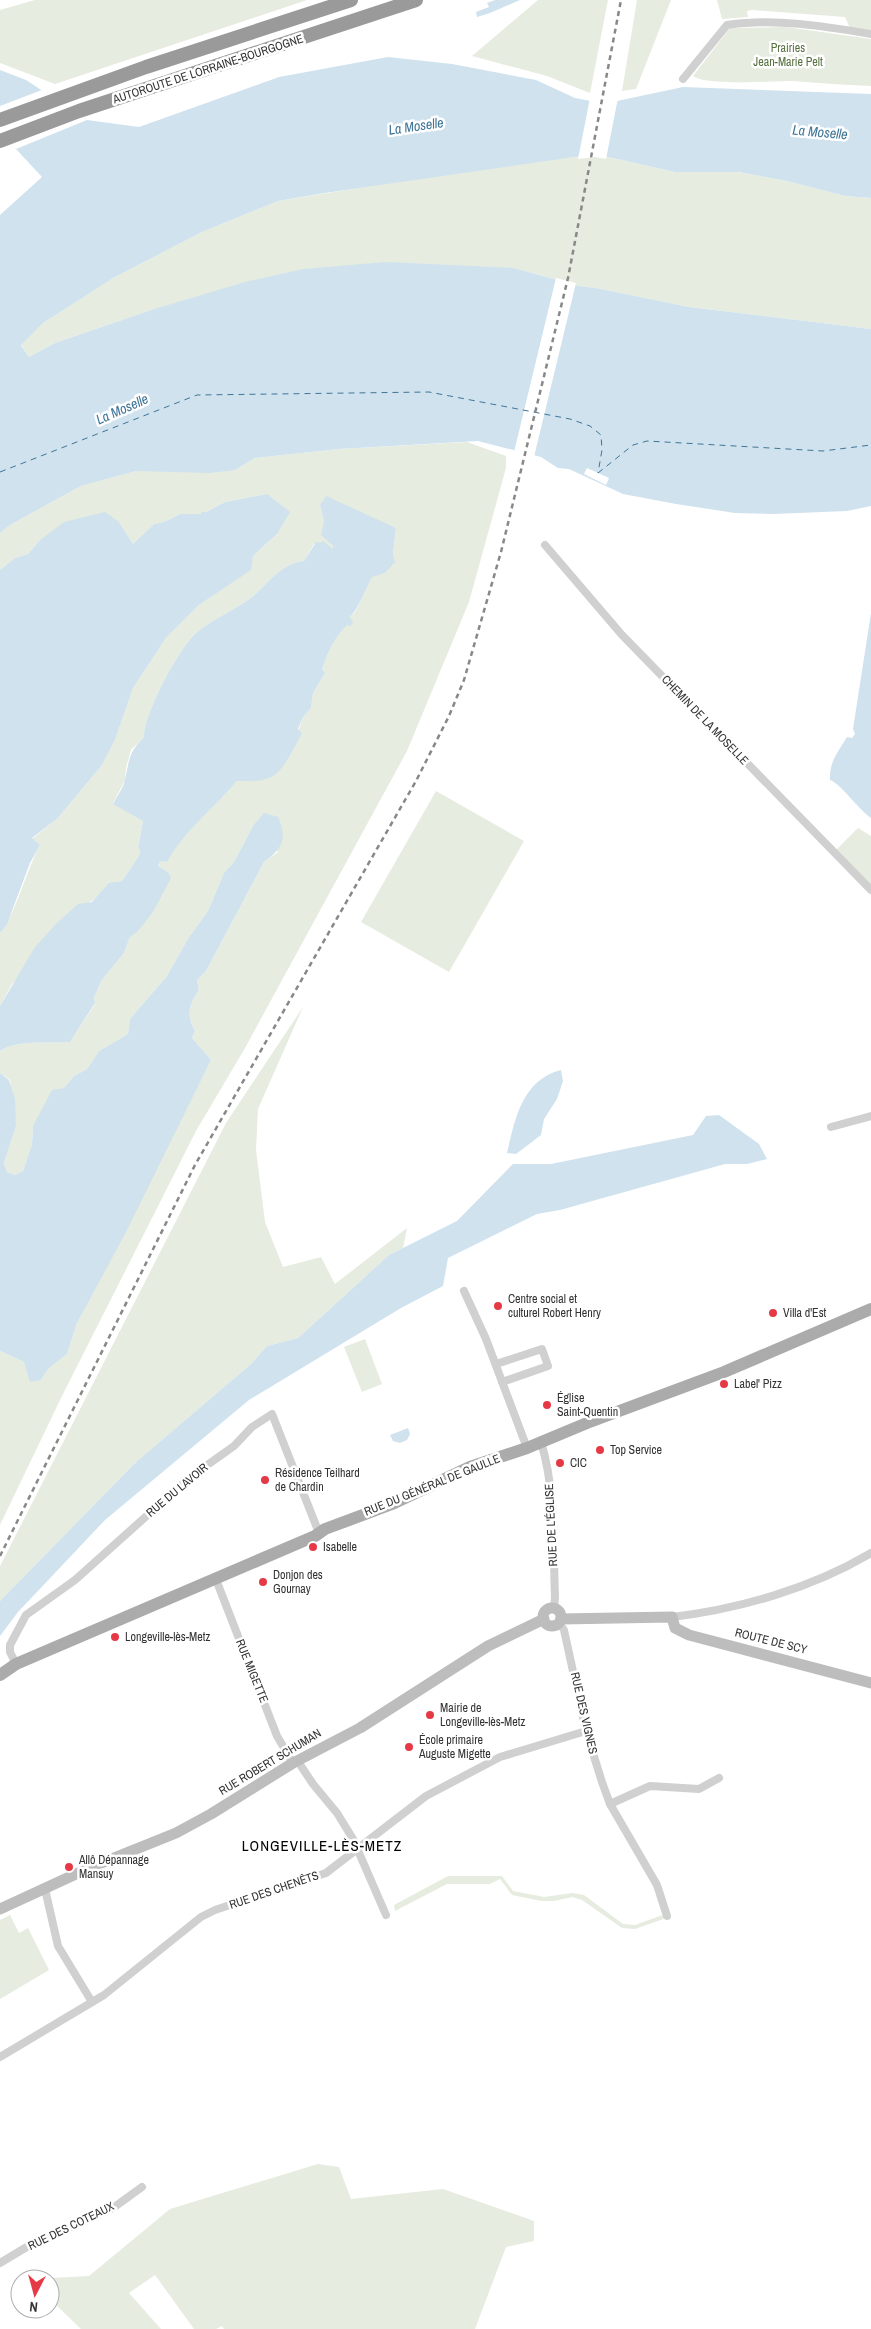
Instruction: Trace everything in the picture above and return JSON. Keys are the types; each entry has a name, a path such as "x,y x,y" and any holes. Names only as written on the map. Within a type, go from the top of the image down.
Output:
{"highway":[{"name":"AUTOROUTE DE LORRAINE-BOURGOGNE","path":"0,120 62,96 351,0"},
{"name":"AUTOROUTE DE LORRAINE-BOURGOGNE","path":"0,141 79,111 416,0"}],"main road":[{"name":"RUE DU GÉNÉRAL DE GAULLE","path":"0,1675 16,1664 325,1529 431,1487 470,1467 527,1448 724,1372 871,1309"}],"street":[{"path":"683,79 727,25 752,21 835,28 871,34"},
{"name":"CHEMIN DE LA MOSELLE","path":"545,545 622,635 871,890"},
{"path":"832,1127 871,1116"},
{"path":"464,1291 496,1364 527,1448"},
{"path":"496,1364 542,1349 548,1366 502,1382"},
{"name":"RUE DU LAVOIR","path":"16,1664 10,1652 10,1645 26,1615 75,1580 189,1478 234,1446 252,1426 272,1414 318,1533"},
{"name":"RUE DE L'ÉGLISE","path":"540,1442 548,1467 550,1489 554,1608"},
{"path":"560,1621 559,1611 554,1608 546,1611 544,1619 552,1626 560,1621 672,1618 734,1605 779,1593 833,1574 871,1553"},
{"name":"RUE MIGETTE","path":"215,1577 277,1736 337,1813 353,1839 386,1915"},
{"name":"ROUTE DE SCY","path":"672,1618 675,1628 689,1635 871,1683"},
{"name":"RUE ROBERT SCHUMAN","path":"0,1909 89,1868 176,1833 295,1761 360,1728 488,1646 544,1619"},
{"name":"RUE DES VIGNES","path":"560,1621 576,1676 586,1732 602,1782 610,1804 657,1885 667,1916"},
{"name":"RUE DES CHENÊTS","path":"0,2057 104,1995 201,1917 215,1910 326,1872 426,1796 492,1761 514,1752 586,1732"},
{"path":"610,1804 650,1786 699,1789 719,1778"},
{"path":"45,1889 58,1946 92,2002"},
{"name":"RUE DES COTEAUX","path":"0,2263 30,2245 112,2208 142,2187"}],"green space":[{"path":"35,0 307,0 55,84 0,63 0,10"},
{"path":"538,0 608,0 590,93 547,76 472,56"},
{"path":"637,0 671,0 636,89 622,91"},
{"path":"717,0 871,0 871,30 850,28 845,17 752,10 747,11 748,17 722,19"},
{"name":"Prairies Jean-Marie Pelt","path":"786,27 871,39 871,86 793,81 725,82 700,79 693,76 730,28"},
{"path":"595,154 675,172 737,172 787,181 845,196 871,198 871,329 689,307 579,286 514,268 151,310 55,343 29,357 21,344 43,323 115,277 202,232 278,201 440,175"},
{"path":"467,442 506,456 506,468 469,602 407,751 245,1048 196,1131 61,1398 0,1525 0,1351 24,1362 41,1380 48,1369 67,1354 77,1323 211,1060 192,1038 195,1031 190,1020 190,1010 199,990 197,980 206,971 264,862 278,852 253,826 234,862 224,873 208,911 189,937 167,976 130,1019 128,1034 99,1051 87,1069 74,1076 33,1126 32,1144 23,1171 15,1175 7,1172 4,1163 16,1126 10,1080 0,1073 0,1051 7,1047 25,1043 70,1042 95,1004 94,998 101,981 124,953 130,937 168,872 158,866 160,861 167,861 191,829 237,781 260,780 273,776 290,755 303,717 311,708 313,693 325,673 322,669 333,643 349,615 353,615 356,610 372,576 385,573 393,555 396,528 320,505 324,530 333,549 321,543 314,544 304,561 289,566 276,574 252,597 208,624 187,643 155,699 145,727 144,737 131,750 125,780 113,803 143,821 138,848 140,850 139,856 122,881 109,885 96,898 86,904 12,984 0,1006 0,933 11,914 40,845 32,839 57,819 102,765 115,740 133,688 166,638 199,605 250,570 253,556 277,534 267,494 225,502 202,514 180,514 164,522 154,524 133,544 119,522 40,540 28,554 15,558 0,570 0,533 10,525 81,486 136,471 235,470 255,458 339,449"},
{"path":"436,791 524,841 449,972 361,922"},
{"path":"858,828 871,836 871,890 834,852"},
{"path":"303,1007 258,1109 256,1150 265,1222 283,1267 321,1257 335,1284 407,1228 403,1248 389,1255 298,1338 267,1346 251,1364 135,1463 0,1601 0,1566 226,1123"},
{"path":"365,1339 382,1384 362,1392 344,1347"},
{"path":"448,1876 502,1876 513,1891 544,1897 572,1893 584,1895 623,1924 635,1925 668,1913 669,1917 635,1929 622,1928 582,1900 572,1897 554,1901 542,1901 512,1895 500,1879 490,1884 447,1884 395,1911 394,1905"},
{"path":"10,1915 19,1933 28,1928 49,1970 0,1999 0,1920"},
{"path":"318,2164 339,2167 351,2199 443,2189 534,2221 534,2241 506,2247 475,2329 224,2329 222,2326 216,2329 194,2329 155,2275 129,2293 161,2329 81,2329 60,2309 60,2278 89,2276 170,2209"}],"water":[{"path":"495,0 520,0 477,17 476,12 489,7 487,3"},
{"name":"La Moselle","path":"388,57 452,64 536,80 575,98 591,101 617,101 683,87 871,94 871,198 845,196 787,181 738,172 675,172 595,154 278,201 202,232 115,277 43,323 21,345 29,357 55,343 151,310 245,282 303,269 386,262 514,268 579,286 689,307 871,329 871,506 847,511 773,514 735,513 676,504 623,494 569,469 558,468 541,457 478,441 339,449 255,458 235,470 210,473 136,471 81,486 10,525 0,533 0,215 42,177 16,149 0,140 0,70 26,80 87,120 139,127 279,77"},
{"path":"267,494 290,512 277,534 253,556 251,570 199,605 166,638 133,688 115,740 102,765 57,819 32,838 40,845 30,863 7,924 0,933 0,570 15,558 28,554 40,540 64,522 105,512 119,522 133,544 154,524 164,522 180,514 201,514 201,512 206,512 225,502"},
{"path":"326,496 396,528 393,555 395,562 385,573 372,577 358,606 352,615 349,616 353,622 351,626 347,625 338,635 322,669 325,673 313,693 311,708 303,717 298,729 302,733 289,756 277,773 269,778 256,781 237,781 182,840 167,862 160,861 158,866 168,872 171,878 153,912 138,931 130,937 124,953 101,981 94,998 95,1003 70,1042 25,1043 7,1047 0,1051 0,1006 35,947 78,904 92,902 109,883 122,881 139,856 140,850 138,848 143,821 113,804 123,785 130,756 144,737 145,727 155,699 179,655 194,635 208,624 252,597 282,570 304,561 316,542 321,543 323,541 333,549 333,546 321,535 324,522 320,505"},
{"path":"871,613 871,818 839,786 830,780 830,774 837,752 847,737 852,738 855,734 853,729"},
{"path":"264,813 278,817 283,831 282,843 275,853 264,862 206,971 197,980 199,990 191,1005 190,1020 195,1031 192,1038 211,1060 125,1234 77,1323 67,1354 48,1369 41,1380 30,1382 24,1362 0,1351 0,1073 9,1080 15,1099 16,1126 4,1163 7,1172 15,1175 23,1171 32,1144 33,1126 52,1090 64,1088 74,1076 87,1069 99,1051 128,1034 130,1019 167,976 189,937 208,911 224,873 234,862 253,826"},
{"path":"561,1070 563,1081 557,1099 544,1119 541,1135 516,1154 507,1153 513,1127 522,1102 537,1082"},
{"path":"719,1115 759,1144 767,1159 747,1164 725,1164 560,1210 537,1214 448,1258 443,1286 401,1308 249,1400 105,1520 18,1612 0,1636 0,1601 135,1463 251,1364 267,1346 298,1338 389,1255 457,1221 513,1164 551,1164 693,1135 706,1116"},
{"path":"408,1428 410,1434 407,1440 400,1443 393,1441 390,1435"}],"pier":[{"path":"42,90 87,120 16,149 0,140 0,106"},
{"path":"590,98 618,98 606,159 595,157 578,159"},
{"path":"556,278 576,283 534,457 514,452"},
{"path":"587,468 609,478 606,485 584,474"}],"ferry route":[{"path":"0,472 197,395 429,392 570,419 590,426 601,435 602,450 598,473"},
{"path":"598,473 633,445 647,441 823,451 871,445"}],"railway":[{"path":"0,1556 195,1165 416,781 449,716 464,680 501,552 568,278 621,0"}],"place":[{"name":"Centre social et culturel Robert Henry","path":"498,1306"},
{"name":"Villa d'Est","path":"773,1313"},
{"name":"Label' Pizz","path":"724,1384"},
{"name":"Église Saint-Quentin","path":"547,1405"},
{"name":"Top Service","path":"600,1450"},
{"name":"CIC","path":"560,1463"},
{"name":"Résidence Teilhard de Chardin","path":"265,1480"},
{"name":"Isabelle","path":"313,1547"},
{"name":"Donjon des Gournay","path":"263,1582"},
{"name":"Longeville-lès-Metz","path":"115,1637"},
{"name":"Mairie de Longeville-lès-Metz","path":"430,1715"},
{"name":"École primaire Auguste Migette","path":"409,1747"},
{"name":"Allô Dépannage Mansuy","path":"69,1867"}],"district":[{"name":"LONGEVILLE-LÈS-METZ","path":"322,1845"}]}
